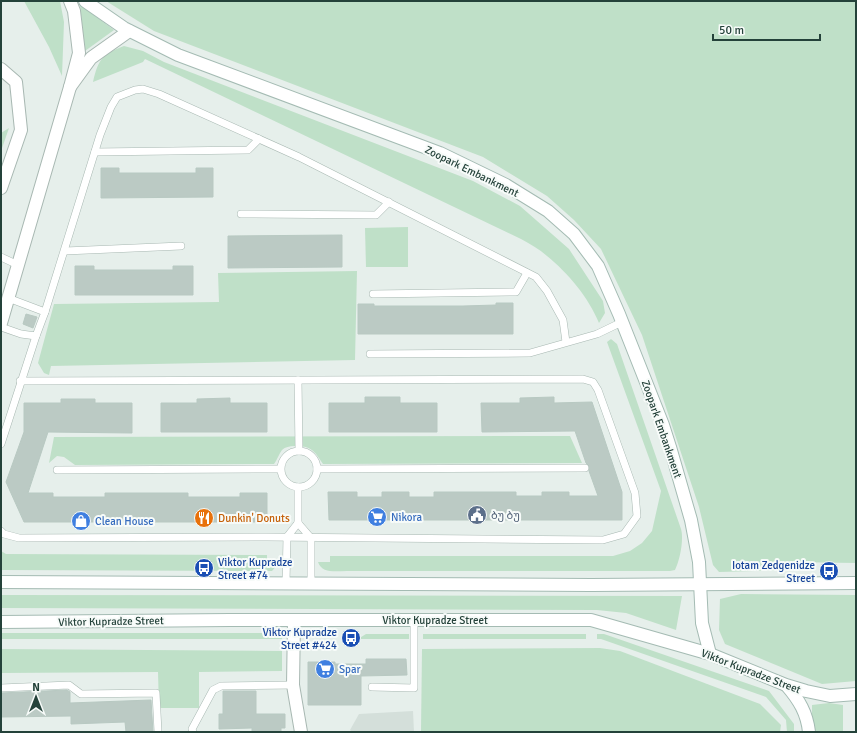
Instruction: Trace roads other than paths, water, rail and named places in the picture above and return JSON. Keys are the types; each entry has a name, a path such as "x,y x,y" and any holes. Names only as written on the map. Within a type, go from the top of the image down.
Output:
{"main road":[{"path":"1,323 79,53 74,11 70,1"},
{"name":"Zoopark Embankment","path":"86,1 129,31 178,55 440,154 506,185 548,211 574,234 598,266 663,425 691,520 699,562 702,623 710,654"},
{"path":"70,87 91,58 129,31"},
{"path":"1,69 16,82 21,130 1,188"},
{"path":"1,582 856,583"},
{"path":"294,620 293,685 301,732"},
{"name":"Viktor Kupradze Street","path":"1,622 591,620 710,654 786,685 806,691 830,696 856,694"},
{"path":"786,685 802,707 808,721 809,732"}],"lane":[{"path":"1,444 20,381 45,312 110,107 117,97 134,90 143,89 159,94 299,157 536,277 547,291 563,320 566,342"},
{"path":"95,152 248,150 259,139"},
{"path":"241,214 376,215 388,202"},
{"path":"64,250 181,246"},
{"path":"1,257 18,265"},
{"path":"373,294 516,292 527,273"},
{"path":"8,298 45,312"},
{"path":"370,354 530,353 599,333 622,322"},
{"path":"1,327 21,334 36,336"},
{"path":"1,532 19,538 287,537 603,540 624,534 637,516 635,493 598,390 593,382 583,379 20,381"},
{"path":"298,380 299,451"},
{"path":"299,451 309,454 314,458 317,469 316,475 309,484 298,487 288,483 284,479 280,469 281,463 288,454 299,451"},
{"path":"317,469 585,468"},
{"path":"57,470 280,469"},
{"path":"286,583 287,537 298,523 298,487"},
{"path":"298,523 311,538 311,583"},
{"path":"372,687 414,688 414,621"},
{"path":"1,688 69,685 81,694 156,693 158,732"},
{"path":"193,732 192,729 213,690 221,686 293,685"}],"place":[{"name":"ბუ ბუ","path":"477,515"},
{"name":"Nikora","path":"377,517"},
{"name":"Dunkin' Donuts","path":"204,518"},
{"name":"Clean House","path":"81,521"},
{"name":"Viktor Kupradze Street #74","path":"204,568"},
{"name":"Iotam Zedgenidze Street","path":"829,571"},
{"name":"Viktor Kupradze Street #424","path":"351,638"},
{"name":"Spar","path":"325,669"}]}
